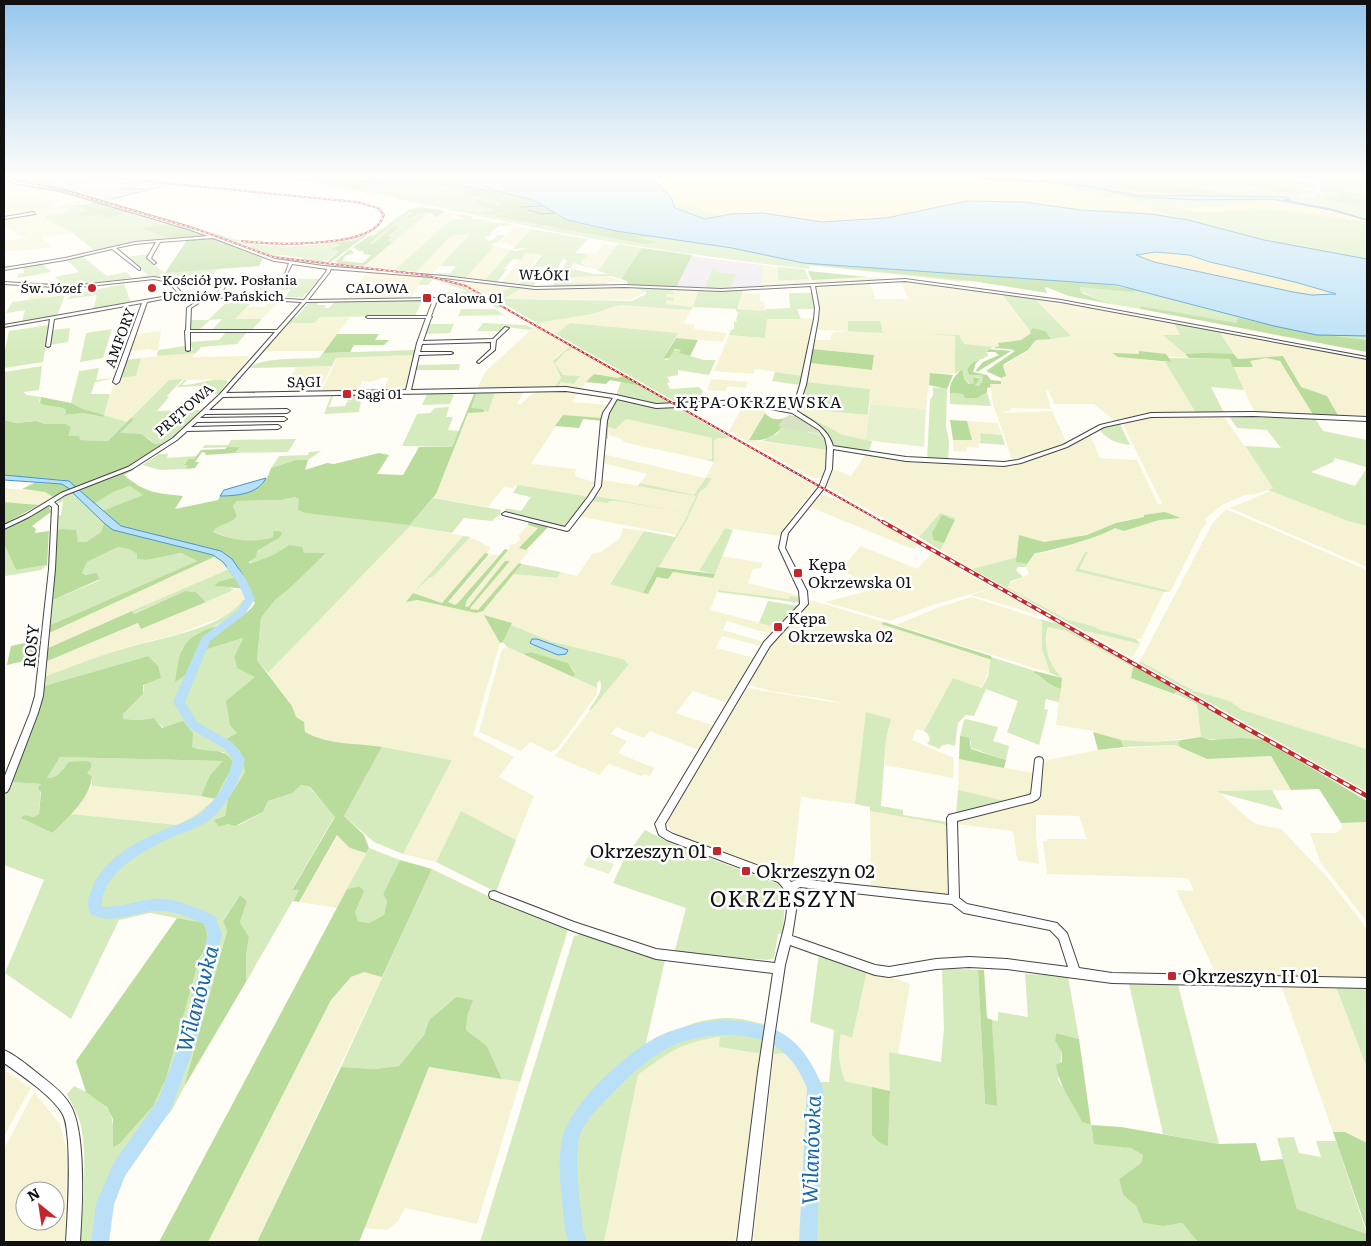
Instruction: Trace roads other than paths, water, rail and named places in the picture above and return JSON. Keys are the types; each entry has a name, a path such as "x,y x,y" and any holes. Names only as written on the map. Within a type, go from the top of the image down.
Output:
{"street":[{"path":"4,269 65,259 135,243 215,237"},
{"name":"WŁÓKI","path":"215,237 260,255 291,262 534,288 646,287 721,290 905,280 1004,292 1066,302 1367,358"},
{"path":"154,263 149,258 159,241"},
{"path":"113,248 139,269"},
{"path":"286,273 291,262"},
{"name":"PRĘTOWA","path":"4,527 68,492 130,468 175,439 222,395 328,272 328,267"},
{"path":"4,283 71,287 152,278 168,281 183,293"},
{"path":"217,296 226,282"},
{"path":"744,1242 769,1037 779,968 792,905 790,887 782,879 670,837 662,832 660,824 767,644 804,604 802,591 782,548 785,533 822,487 829,470 830,447 828,438 821,429 794,412 803,385 816,319 817,308 813,286"},
{"path":"4,326 145,302 183,293 208,296 304,300"},
{"path":"188,350 189,308 208,296"},
{"name":"CALOWA","path":"304,300 435,298 437,301 419,343 408,392"},
{"name":"AMFORY","path":"116,382 145,302"},
{"path":"368,317 430,317"},
{"path":"48,346 52,318"},
{"path":"419,343 494,340 507,328"},
{"path":"187,331 278,330"},
{"path":"479,362 494,349 494,340"},
{"path":"417,354 451,353"},
{"name":"SĄGI","path":"222,395 566,390 616,397 656,406 726,401 742,402 794,412"},
{"path":"505,514 567,529 592,498 598,486 604,421 606,413 616,397"},
{"path":"204,412 287,411"},
{"path":"830,447 906,460 1004,464 1019,462 1065,446 1102,426 1151,415 1254,414 1367,419"},
{"path":"195,420 284,419"},
{"path":"186,429 278,427"},
{"name":"ROSY","path":"4,789 39,696 49,611 54,532 54,506 49,502"},
{"path":"954,900 952,818 1032,798 1035,796 1039,760"},
{"path":"790,887 800,884 954,900 964,908 1055,928 1063,936 1075,973"},
{"path":"494,896 573,926 656,954 779,968"},
{"path":"786,938 880,971 889,972 936,964 969,962 1007,964 1112,978 1174,981 1367,983"},
{"path":"4,1056 37,1081 68,1109 73,1134 75,1178 73,1242"}],"water":[{"path":"651,236 1249,236 1367,259 1367,336 1317,335 1274,326 1117,285 803,263 732,248","holes":["1156,252 1189,255 1210,262 1295,282 1336,294 1312,295 1293,292 1154,262 1136,255"]},
{"path":"4,475 69,481 77,488 71,490 62,484 4,480"},
{"path":"266,478 258,488 252,491 240,495 220,496 224,490"},
{"path":"78,489 121,526 221,551 232,559 243,575 235,578 223,562 213,555 113,530 72,492"},
{"path":"532,639 568,650 566,654 558,655 530,643"}],"waterway":[{"name":"Wilanówka","path":"100,1242 105,1204 119,1170 164,1105 190,1037 215,934 210,920 180,908 153,905 110,914 96,911 95,898 106,876 121,861 150,842 206,816 224,795 232,781 239,759 229,746 193,725 179,702 206,639 242,612 250,599 243,583 231,567"},
{"name":"Wilanówka","path":"578,1242 574,1231 569,1152 572,1133 583,1114 609,1085 650,1050 679,1035 692,1031 721,1028 750,1030 763,1033 783,1042 790,1047 805,1066 815,1088 808,1242"}],"railway":[{"path":"216,236 273,257 425,275 466,286 886,524"},
{"path":"242,241 313,243 355,236"},
{"path":"883,522 1212,708"},
{"path":"1209,707 1367,796"}],"place":[{"name":"Św. Józef","path":"92,288"},
{"name":"Kościół pw. Posłania Uczniów Pańskich","path":"152,288"},
{"name":"Calowa 01","path":"427,298"},
{"name":"Sągi 01","path":"347,394"},
{"name":"Kępa Okrzewska 01","path":"798,573"},
{"name":"Kępa Okrzewska 02","path":"778,627"},
{"name":"Okrzeszyn 01","path":"717,851"},
{"name":"Okrzeszyn 02","path":"746,871"},
{"name":"Okrzeszyn II 01","path":"1172,976"}],"district":[{"name":"KĘPA OKRZEWSKA","path":"759,402"},
{"name":"OKRZESZYN","path":"784,899"}]}
